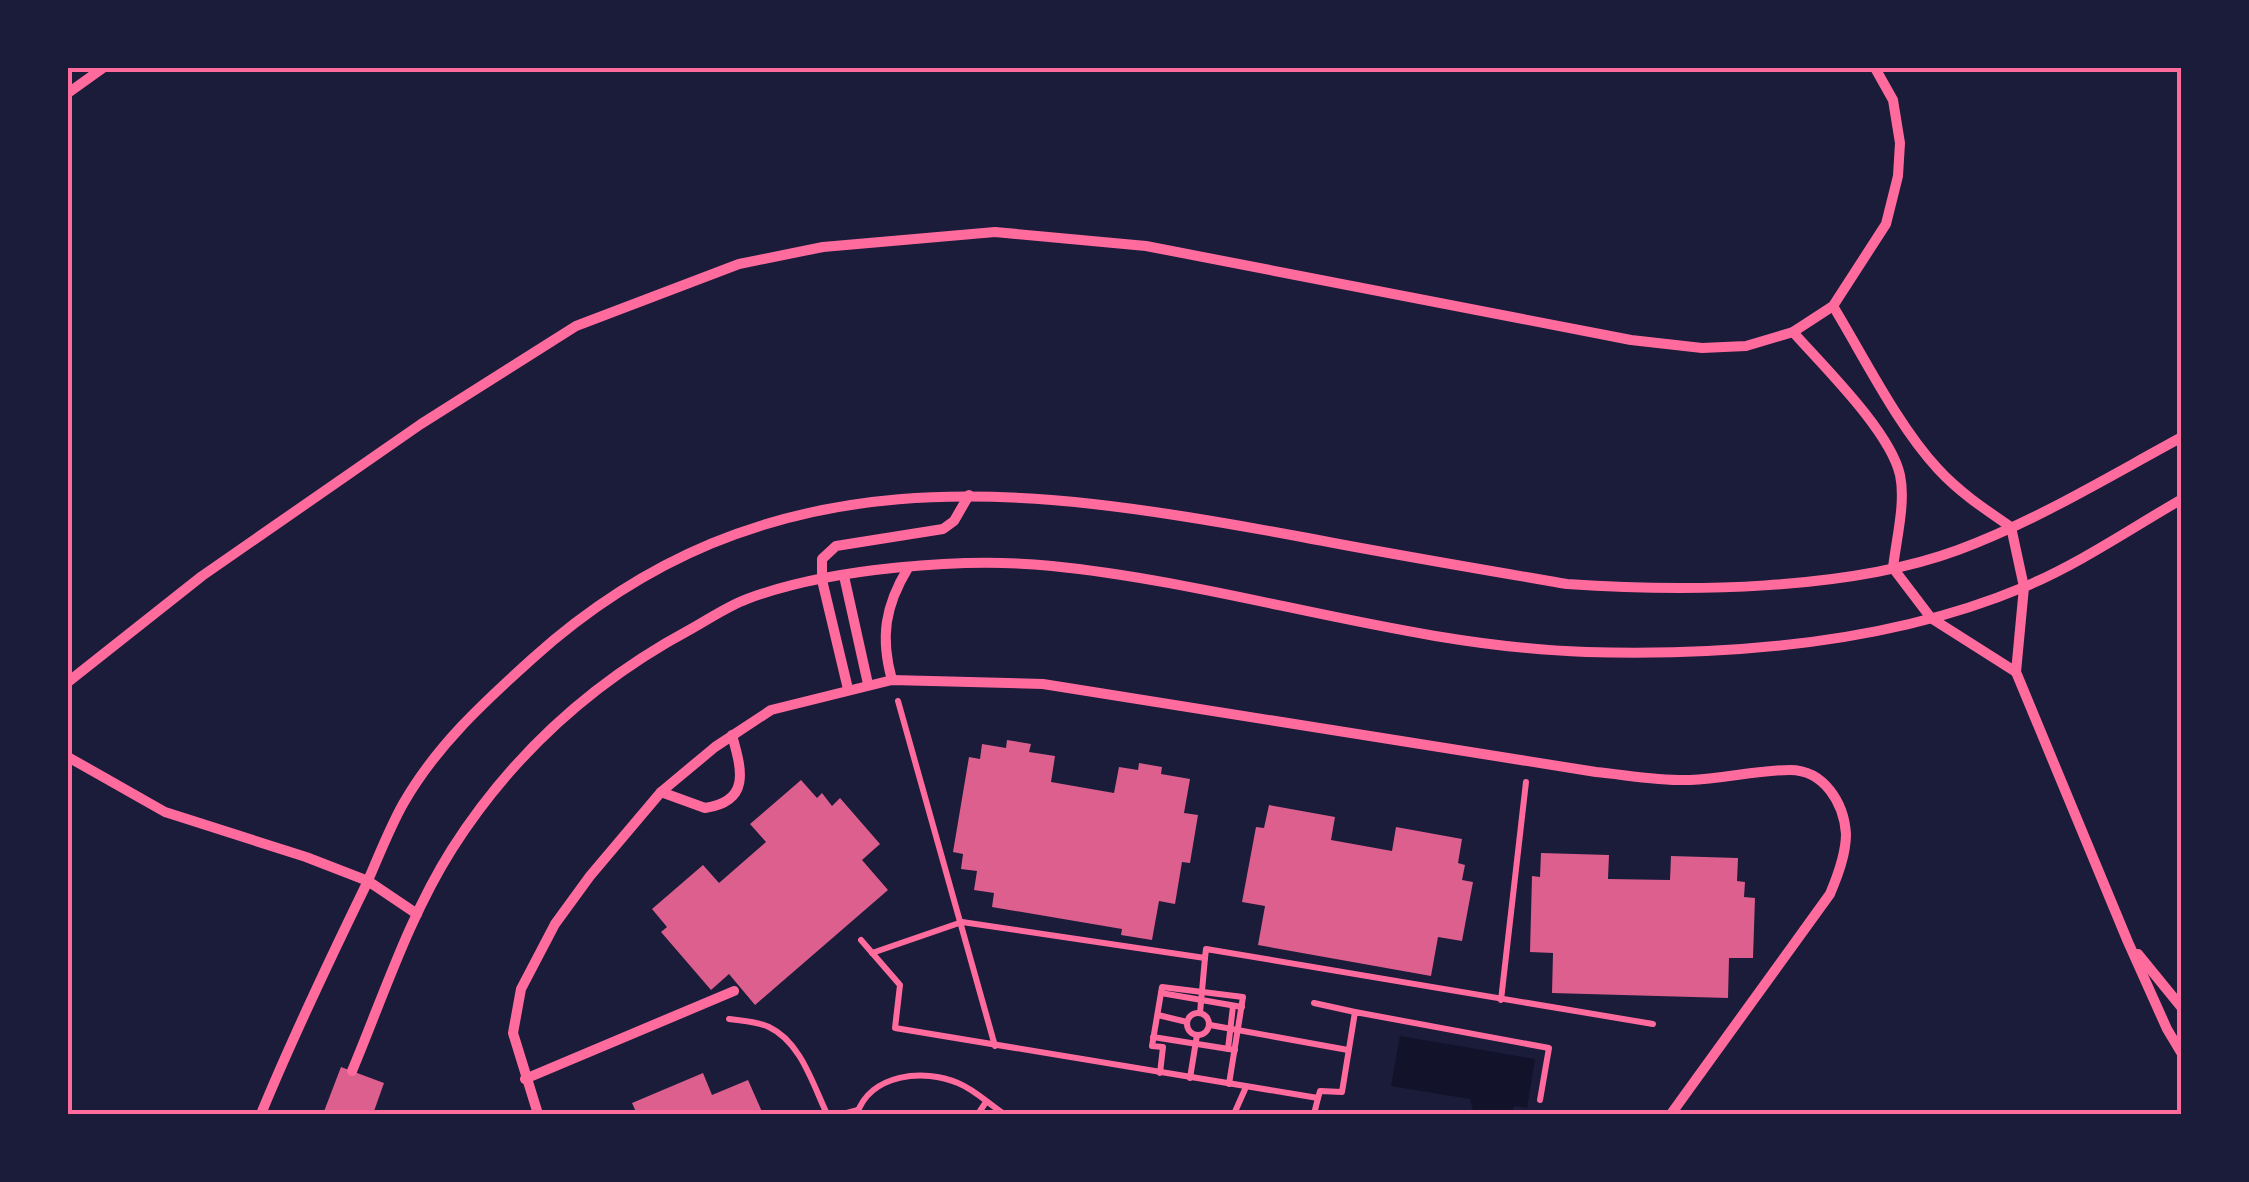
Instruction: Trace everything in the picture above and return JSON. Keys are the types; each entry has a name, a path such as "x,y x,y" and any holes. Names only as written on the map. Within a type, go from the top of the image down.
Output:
{"street":[{"path":"68,93 103,68"},
{"path":"68,682 202,576 421,424 576,326 739,264 823,246 995,232 1146,246 1631,340 1702,348 1746,346 1793,332 1833,306 1886,224 1898,176 1900,144 1893,100 1875,68"},
{"path":"1833,306 1913,436 1938,469 2011,527 2024,587 2016,672 2128,942 2167,1030 2182,1054"},
{"path":"1793,332 1856,404 1890,451 1899,472 1893,568 1931,618 2016,672"},
{"path":"261,1114 301,1018 403,804 461,725 553,640 604,600 730,535 810,511 882,499 968,495 1110,504 1567,584 1628,588 1776,585 1893,568 1956,551 2011,527 2182,438"},
{"path":"848,689 822,580 822,559 836,546 944,528 954,521 968,495"},
{"path":"352,1071 416,914 449,854 494,789 557,722 651,650 746,599 844,576 943,564 1050,565 1473,642 1582,652 1712,652 1849,635 1931,618 2024,587 2182,499"},
{"path":"892,680 884,651 884,621 892,593 908,568"},
{"path":"844,576 868,684"},
{"path":"538,1114 513,1033 521,989 555,924 590,876 661,792 732,735 771,710 892,680 1043,684 1596,772 1688,780 1795,769 1817,778 1838,800 1846,833 1841,866 1830,894 1670,1114"},
{"path":"661,792 704,808 729,798 741,784 742,774 732,735"},
{"path":"68,757 165,812 368,881 416,914"},
{"path":"2128,942 2182,1008"},
{"path":"525,1079 734,991"}],"path":[{"path":"892,680 995,1046"},
{"path":"1501,1000 1528,761"},
{"path":"872,953 962,922 1205,958"},
{"path":"861,940 900,985 895,1028 1318,1098"},
{"path":"1200,1013 1206,949 1654,1024"},
{"path":"1160,1072 1163,1048 1152,1046 1161,993 1243,998 1234,1028 1229,1084"},
{"path":"1202,997 1238,1007"},
{"path":"1314,1004 1550,1048 1540,1100"},
{"path":"686,1011 756,1022 785,1037 796,1050 827,1114"},
{"path":"1314,1114 1320,1091 1342,1092 1355,1012"},
{"path":"1200,1013 1210,1025 1197,1035 1187,1022 1190,1015 1200,1013"},
{"path":"1158,1015 1187,1022"},
{"path":"1210,1025 1348,1050"},
{"path":"1190,1078 1197,1035"},
{"path":"1154,1038 1231,1050"},
{"path":"843,1114 858,1112 874,1088 922,1075 956,1082 1004,1114"},
{"path":"1234,1114 1246,1087"},
{"path":"978,1114 986,1102"}],"shaded area":[{"path":"1400,1036 1535,1059 1527,1108 1514,1106 1512,1114 1474,1114 1470,1099 1391,1086"}],"building":[{"path":"1007,740 1031,744 1029,752 1055,756 1051,782 1114,793 1119,767 1138,770 1139,763 1162,767 1161,774 1190,779 1184,813 1198,815 1190,863 1182,862 1175,904 1159,901 1152,940 1121,935 1122,929 992,907 994,893 974,890 977,871 961,869 963,854 953,852 969,757 980,759 982,744 1006,748"},
{"path":"801,780 817,798 822,793 832,806 840,798 880,844 862,860 888,890 755,1005 729,974 711,990 661,932 667,927 652,909 703,865 719,883 766,842 750,824"},
{"path":"1269,805 1335,817 1331,840 1392,851 1396,827 1462,839 1458,863 1465,865 1462,880 1473,882 1462,941 1438,937 1431,976 1258,945 1265,906 1242,902 1256,827 1264,828"},
{"path":"1541,853 1609,855 1608,879 1670,880 1671,856 1738,858 1737,881 1745,882 1744,897 1755,898 1753,958 1729,958 1728,998 1552,993 1553,953 1530,952 1532,876 1540,877"},
{"path":"341,1067 384,1083 373,1114 323,1114"},
{"path":"703,1073 712,1095 748,1080 763,1114 637,1114 632,1103"}]}
